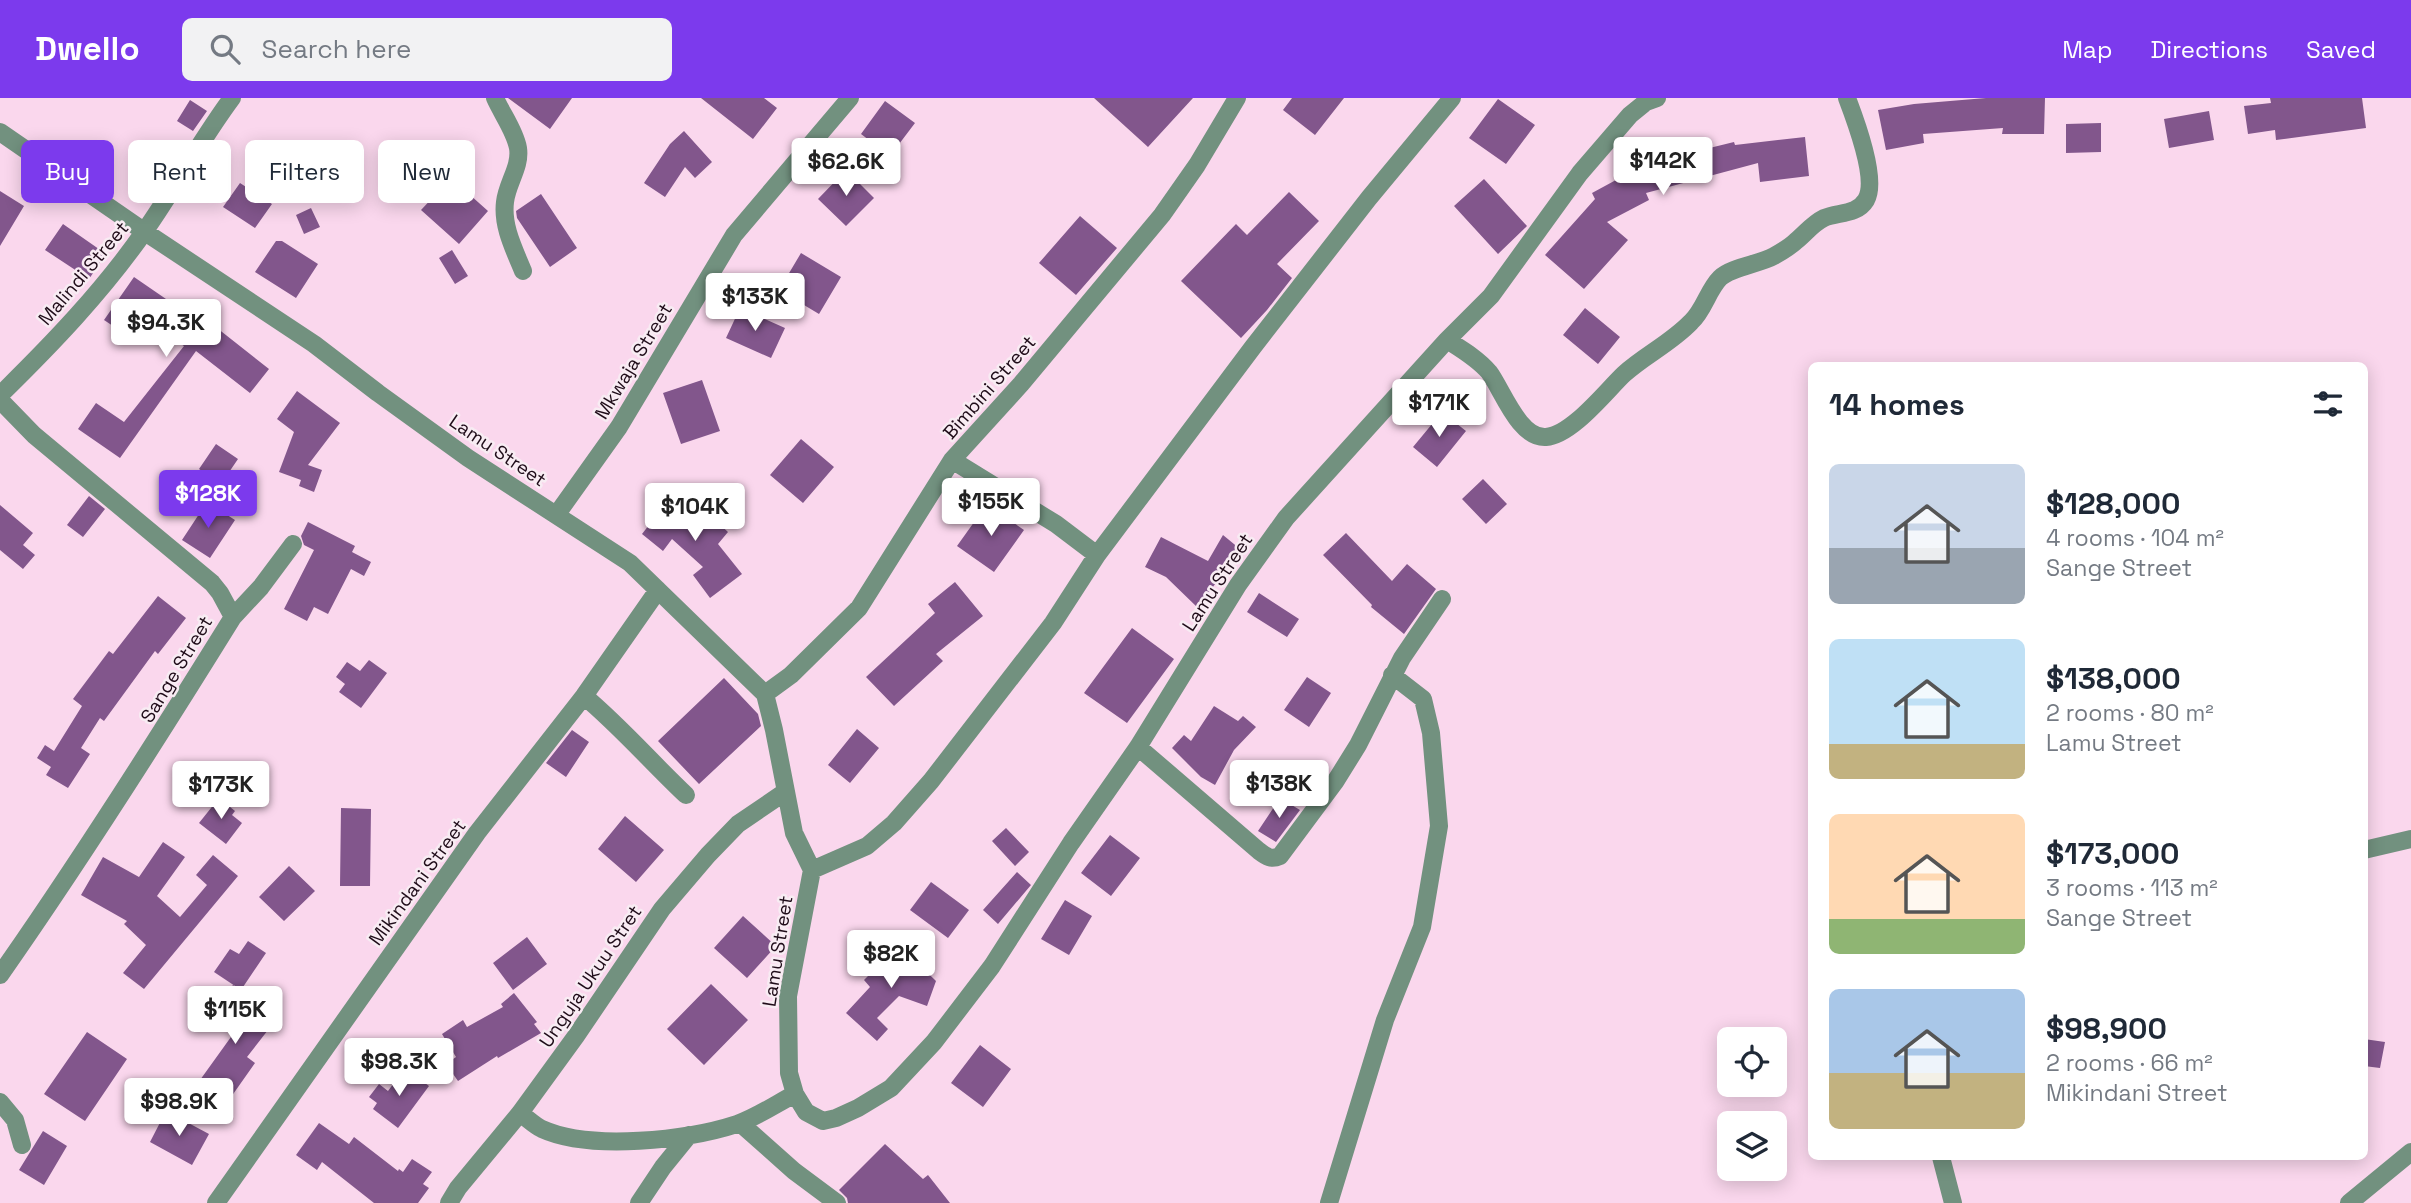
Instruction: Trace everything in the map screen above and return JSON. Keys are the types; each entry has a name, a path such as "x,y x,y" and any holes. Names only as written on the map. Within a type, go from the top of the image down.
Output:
{"street":[{"name":"Malindi Street","path":"0,398 88,306 145,232 209,129 232,98"},
{"path":"495,98 516,139 518,150 519,160 505,200 505,212 508,233 523,271"},
{"name":"Mkwaja Street","path":"557,514 619,427 734,235 850,98"},
{"name":"Bimbini Street","path":"765,694 791,675 859,608 952,460 1021,384 1162,215 1197,165 1237,98"},
{"path":"765,694 794,832 813,870 867,846 894,823 931,781 1052,623 1097,555 1286,304 1452,98"},
{"name":"Lamu Street","path":"813,870 788,996 789,1073 795,1094 806,1112 823,1121 858,1108 891,1088 934,1042 992,966 1071,843 1138,747 1238,584 1286,518 1447,340 1491,296 1580,173 1630,115 1646,102 1657,98"},
{"path":"1447,340 1475,359 1488,372 1504,401 1527,427 1538,435 1547,437 1561,431 1590,409 1625,373 1694,320 1721,276 1774,256 1797,241 1815,222 1861,207 1868,197 1870,184 1856,120 1847,98"},
{"name":"Lamu Street","path":"0,132 314,344 468,458 629,563 765,694"},
{"name":"Sange Street","path":"0,398 34,435 212,583 233,617 73,871 0,975"},
{"path":"952,460 1056,524 1097,555"},
{"path":"233,617 261,587 293,544"},
{"name":"Mikindani Street","path":"216,1203 477,834 584,696 658,590"},
{"path":"1138,747 1228,827 1274,859 1289,846 1335,782 1358,745 1402,658 1442,599"},
{"path":"1329,1203 1385,1020 1423,926 1439,826 1431,733 1423,699 1392,676"},
{"path":"584,696 609,717 686,795"},
{"name":"Unguja Ukuu Stret","path":"449,1203 576,1036 662,909 738,824 785,792"},
{"path":"2368,849 2411,839"},
{"path":"520,1113 539,1128 555,1134 616,1143 689,1135 740,1123 795,1094"},
{"path":"0,1102 15,1120 22,1145"},
{"path":"740,1123 794,1171 837,1203"},
{"path":"639,1203 689,1135"},
{"path":"2348,1203 2411,1152"},
{"path":"1942,1160 1953,1203"}],"building":[{"path":"508,98 572,98 550,129"},
{"path":"701,98 764,98 777,108 753,139"},
{"path":"1094,98 1193,98 1148,147"},
{"path":"1292,98 1344,98 1315,135 1283,110"},
{"path":"1986,98 2045,98 2044,134 2002,134 2003,128 1923,134 1924,143 1886,150 1878,110"},
{"path":"2270,98 2362,98 2366,128 2276,140 2275,130 2248,134 2244,106 2271,103"},
{"path":"1498,99 1535,125 1506,164 1469,138"},
{"path":"190,100 207,111 193,131 177,121"},
{"path":"885,101 915,123 890,156 861,134"},
{"path":"2209,111 2214,140 2169,148 2164,119"},
{"path":"2101,123 2101,152 2066,153 2066,124"},
{"path":"684,131 712,162 695,178 685,167 665,197 644,183 670,144"},
{"path":"1805,137 1809,176 1760,182 1758,163 1646,193 1649,200 1607,222 1628,240 1584,289 1545,255 1595,199 1592,193 1651,159 1680,152 1681,155 1734,142 1735,145"},
{"path":"846,170 874,198 846,226 818,199"},
{"path":"1484,179 1527,226 1498,254 1454,206"},
{"path":"240,183 245,186 245,203 272,204 255,228 223,207 226,203 231,203 231,196"},
{"path":"0,191 24,206 0,246"},
{"path":"1289,192 1319,221 1277,264 1292,278 1241,338 1181,281 1236,224 1247,235"},
{"path":"541,194 577,248 550,267 517,218 516,211"},
{"path":"475,199 488,211 459,244 421,210 428,203 475,203"},
{"path":"311,208 320,227 304,234 296,215"},
{"path":"1080,216 1117,248 1076,295 1039,263"},
{"path":"63,224 106,254 89,279 45,250"},
{"path":"276,241 282,241 318,264 296,298 255,272"},
{"path":"452,250 468,276 455,284 439,258"},
{"path":"801,253 841,277 819,314 779,290"},
{"path":"134,277 182,310 185,306 218,326 217,328 269,369 250,393 196,351 120,458 78,429 96,403 124,422 184,346 146,323 134,340 104,320"},
{"path":"740,308 785,328 771,358 726,338"},
{"path":"1585,308 1620,337 1598,364 1563,335"},
{"path":"702,380 720,431 681,444 663,393"},
{"path":"297,391 340,423 308,465 322,470 314,492 299,486 301,480 279,472 294,432 277,419"},
{"path":"1442,412 1466,431 1437,467 1413,447"},
{"path":"801,439 834,467 803,503 770,475"},
{"path":"216,444 238,459 221,484 199,469"},
{"path":"1483,479 1507,504 1486,524 1462,499"},
{"path":"674,493 713,524 716,521 728,532 718,544 742,574 710,598 693,575 703,567 672,539 663,551 642,534"},
{"path":"89,496 105,509 83,537 67,525"},
{"path":"207,502 235,520 210,558 182,540"},
{"path":"987,504 1024,530 994,572 957,546"},
{"path":"0,505 33,533 23,545 35,555 23,569 0,550"},
{"path":"308,522 355,546 352,552 371,562 364,576 351,569 328,614 314,607 307,621 284,609 314,550 304,545 301,536"},
{"path":"1346,533 1392,581 1407,564 1436,589 1404,634 1371,607 1323,555"},
{"path":"1223,535 1240,549 1198,608 1166,577 1145,567 1161,537 1208,561"},
{"path":"955,582 983,616 936,654 943,661 894,706 866,677 935,613 928,604"},
{"path":"1259,593 1299,619 1287,637 1247,612"},
{"path":"158,596 186,618 158,654 155,651 104,721 100,718 81,748 90,754 68,788 46,775 51,767 37,758 45,745 54,751 82,706 73,699 109,651 113,654"},
{"path":"1132,628 1174,659 1127,723 1084,693"},
{"path":"369,660 387,673 361,708 339,692 345,684 336,677 347,662 360,671"},
{"path":"1307,677 1331,693 1309,727 1284,710"},
{"path":"724,678 758,714 761,726 699,784 658,741"},
{"path":"1214,706 1238,721 1243,716 1256,727 1234,750 1215,785 1201,777 1172,748 1184,735 1191,741"},
{"path":"857,729 879,748 850,783 828,765"},
{"path":"572,730 589,742 566,777 546,763"},
{"path":"219,798 235,811 232,815 242,823 226,844 199,823"},
{"path":"1280,798 1300,810 1276,842 1258,831"},
{"path":"341,808 371,809 370,886 340,886"},
{"path":"625,816 664,850 636,882 598,849"},
{"path":"1006,828 1029,852 1015,866 992,841"},
{"path":"1110,835 1140,858 1111,896 1081,873"},
{"path":"163,842 185,857 157,896 180,917 207,885 196,875 213,855 238,876 144,989 123,973 146,945 124,924 127,921 81,895 103,857 139,877"},
{"path":"289,866 315,891 284,921 259,897"},
{"path":"1017,872 1031,885 998,924 983,910"},
{"path":"931,882 969,910 948,938 910,910"},
{"path":"1065,900 1092,916 1069,955 1041,939"},
{"path":"743,916 776,946 747,978 714,948"},
{"path":"527,937 547,964 513,990 493,963"},
{"path":"248,941 266,953 241,990 214,972 230,949 239,954"},
{"path":"899,945 936,981 927,1006 899,996 877,1018 888,1029 877,1041 846,1013 870,987 864,980"},
{"path":"711,984 748,1020 704,1065 667,1029"},
{"path":"233,985 271,1015 263,1026 268,1030 247,1057 255,1063 224,1107 195,1087 236,1030 213,1013"},
{"path":"514,993 537,1022 534,1024 541,1033 498,1058 497,1056 458,1081 446,1064 456,1057 442,1034 463,1020 467,1027 503,1007 501,1004"},
{"path":"87,1032 127,1059 85,1121 44,1094"},
{"path":"2368,1040 2385,1042 2380,1068 2368,1066"},
{"path":"980,1045 1011,1069 983,1107 951,1083"},
{"path":"405,1068 429,1086 398,1128 373,1109 377,1103 369,1097 379,1084 388,1091"},
{"path":"166,1111 209,1134 192,1165 150,1142"},
{"path":"319,1123 349,1144 354,1137 398,1171 399,1169 403,1172 412,1159 432,1172 423,1184 429,1188 418,1203 374,1203 322,1162 317,1170 296,1155"},
{"path":"43,1131 67,1146 44,1185 19,1170"},
{"path":"885,1144 923,1179 928,1175 950,1203 848,1203 839,1190"}]}
